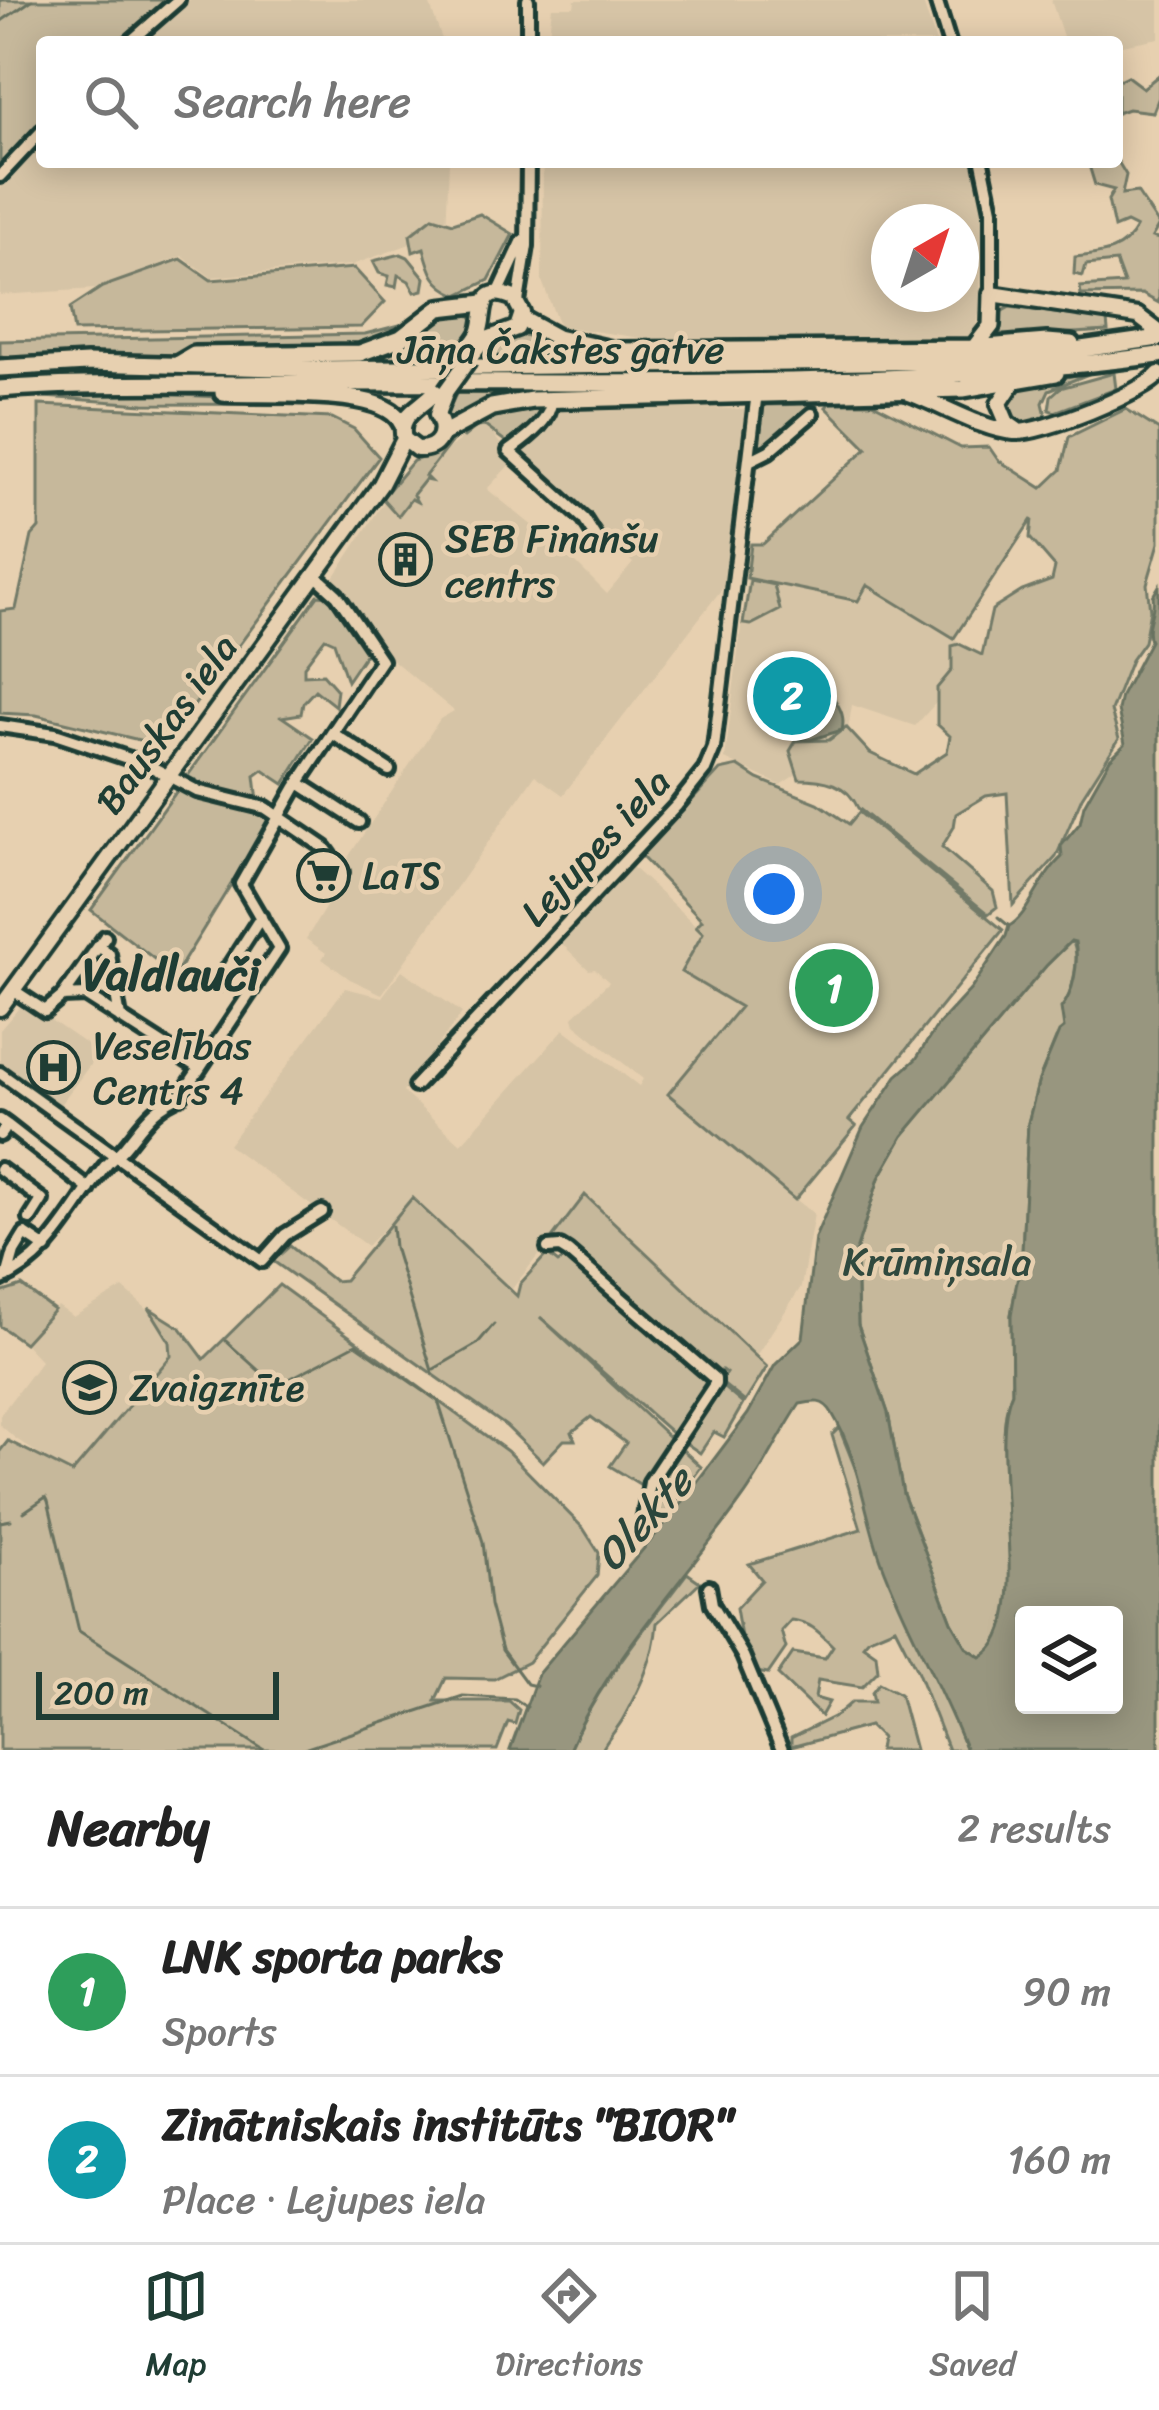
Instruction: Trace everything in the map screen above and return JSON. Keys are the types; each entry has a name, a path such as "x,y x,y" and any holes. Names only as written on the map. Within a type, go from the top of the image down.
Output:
{"highway":[{"path":"974,348 991,326 992,295"},
{"path":"175,367 194,355 360,352 401,338 440,308 491,298"},
{"path":"522,320 557,338 615,352 974,348 1047,342 1091,346"},
{"path":"1120,352 1159,335"},
{"name":"Jāņa Čakstes gatve","path":"0,368 87,363 319,369 949,362 1091,346 1120,352"},
{"path":"1120,352 1159,355"},
{"name":"Jāņa Čakstes gatve","path":"0,389 840,381 1076,366 1120,352"},
{"path":"442,434 492,407 551,399 902,391 1013,383 1076,366"},
{"path":"179,385 202,392 354,398 392,410 403,432"}],"main road":[{"path":"992,295 1127,314 1145,319 1159,335"},
{"path":"441,391 437,415 442,434 430,448 417,449 403,432 411,412 441,391 484,340 509,334 522,320 518,302 491,298 464,360"},
{"path":"482,321 494,334"},
{"path":"902,391 1003,430 1022,432 1139,390 1159,374"},
{"path":"1013,383 999,404 1007,423 1022,432"},
{"path":"421,409 437,415"},
{"name":"Bauskas iela","path":"386,478 403,432"},
{"name":"Bauskas iela","path":"0,1008 386,478 417,449"}],"street":[{"path":"137,36 178,0"},
{"path":"528,0 528,36"},
{"path":"936,0 947,36"},
{"path":"0,176 36,137"},
{"path":"518,302 528,168"},
{"path":"983,168 992,210 992,295"},
{"path":"491,298 526,233"},
{"name":"Lejupes iela","path":"415,1086 677,805 710,763 721,710 757,392"},
{"path":"551,399 552,408 545,418 509,451 584,519 596,538"},
{"path":"752,460 812,414"},
{"path":"3,1278 46,1248 159,1105 182,1095 279,949 241,884 299,783 381,660 337,596 315,575"},
{"path":"0,726 55,734 148,765 197,791 266,808 325,848 342,872"},
{"path":"332,733 389,770"},
{"path":"299,783 359,822"},
{"path":"218,984 261,917"},
{"path":"13,990 45,1011 63,996 102,942 109,954 120,1018"},
{"path":"94,1001 102,991 117,988"},
{"path":"63,996 85,995 199,1068"},
{"path":"0,1073 262,1262 284,1234 322,1212"},
{"path":"2,1126 89,1190"},
{"path":"0,1169 41,1200 3,1278"},
{"path":"27,1226 46,1248"},
{"path":"548,1248 560,1246 568,1252 715,1379 650,1482 644,1523"},
{"path":"709,1587 712,1604 743,1656 782,1750"}],"shaded area":[{"path":"187,0 428,0 441,36 143,36"},
{"path":"575,0 922,0 934,36 549,36 552,7 574,7"},
{"path":"1051,0 1159,0 1159,38 1123,45 1123,36 1063,36"},
{"path":"36,143 36,168 449,168 446,231 352,265 211,277 182,256 95,289 0,295 0,182"},
{"path":"543,168 975,168 984,201 979,313 973,336 648,339 559,326 542,281"},
{"path":"693,404 693,408 747,409 731,577 563,795 535,775 382,994 350,979 322,959 326,953 306,939 344,877 349,856 440,719 454,711 388,656 331,582 391,491 484,422 513,461 487,489 565,552 607,594 633,563 600,536 519,450 563,409"},
{"path":"747,578 857,601 866,585 980,654 915,726 852,705 846,742 780,785 725,759"},
{"path":"1159,586 1159,1750 966,1750 882,1563 841,1430 829,1408 814,1402 800,1404 742,1499 605,1683 569,1750 510,1750 538,1674 672,1515 748,1414 775,1365 803,1338 815,1238 863,1127 897,1076 971,989 1009,926 1062,857 1061,846 1080,823 1084,805 1110,759 1125,744 1118,710 1150,641","holes":["1075,942 1076,968 1061,1008 1064,1028 1039,1080 1028,1123 1022,1253 1011,1315 1012,1392 1005,1419 1007,1611 998,1639 981,1657 967,1648 952,1622 903,1494 888,1413 858,1325 856,1251 879,1178 903,1136 1046,966"]},
{"path":"821,694 833,697 838,705 842,730 800,739 796,734"},
{"path":"631,866 703,932 682,972 741,1006 668,1095 814,1214 801,1287 756,1356 585,1195 512,1289 412,1199 367,1246 228,1145 345,988 382,997 402,970 462,1013 403,1092 461,1144 564,1029 639,1086 643,1079 575,1024 573,1017 609,982 595,969 589,970 563,945 561,936"},
{"path":"24,1002 99,1053 53,1114 0,1077 0,1030"},
{"name":"Zvaigznīte","path":"123,1288 195,1351 73,1478 15,1438 0,1425 0,1415 41,1361 25,1344 58,1306 73,1317"}],"green space":[{"path":"0,0 173,0 130,36 36,36 36,126 0,165"},
{"path":"1159,75 1153,112 1123,111 1123,78 1143,88"},
{"path":"1090,168 1122,168 1126,175 1122,194 1137,192 1159,225 1152,237 1159,239 1159,303 1142,294 1081,295 1080,287 1124,284 1116,262 1086,265 1083,276 1074,274 1075,257 1118,247 1136,228 1126,223 1114,228 1108,200 1114,190 1095,185"},
{"path":"480,214 513,234 489,280 458,295 434,277 424,248 413,252 410,235 433,217 453,223"},
{"path":"401,254 425,278 423,290 415,292 398,275 396,287 387,285 389,276 379,273 373,261"},
{"path":"181,259 211,280 354,268 385,302 361,327 74,331 70,308 102,287"},
{"path":"1010,307 1107,320 1108,331 1004,337 999,331 1001,312"},
{"path":"467,312 474,320 472,330 448,360 329,360 437,315"},
{"path":"400,325 398,331 352,350 0,363 0,341 365,334"},
{"path":"521,334 556,344 713,357 481,359 490,345 507,343"},
{"path":"1108,352 1059,362 817,375 0,381 0,374"},
{"path":"1098,370 1049,390 1043,403 1047,420 1022,426 1011,422 1004,401 1017,388"},
{"path":"1114,373 1116,389 1055,412 1049,410 1051,396 1060,388"},
{"path":"598,389 550,393 455,418 446,415 457,392"},
{"path":"144,393 368,405 144,404 29,396"},
{"path":"830,403 873,403 961,448 989,447 998,460 1042,488 1061,470 1069,437 1126,409 1159,430 1159,543 1147,584 1150,610 1144,642 1131,660 1111,711 1119,739 1082,797 1056,857 1013,905 1007,793 986,796 956,814 942,847 993,891 997,907 988,914 858,808 841,788 799,779 790,751 796,741 829,740 846,727 870,753 914,774 947,752 950,736 937,724 937,688 952,670 952,646 959,644 982,655 992,610 1052,580 1055,567 1030,538 1032,519 954,638 867,585 858,601 747,578 751,544 763,544 867,448 826,407"},
{"path":"818,404 769,448 758,452 764,405"},
{"path":"39,405 332,418 354,429 379,457 164,746 36,715 0,713 0,611 16,609 32,536 39,528"},
{"path":"537,409 541,416 509,444 485,426 464,437 458,433 425,476 430,481 425,480 413,495 417,502 411,499 398,516 382,498 413,461 438,452 455,434 509,411"},
{"path":"750,580 774,585 780,610 751,625 743,624"},
{"path":"318,595 329,596 368,650 347,681 334,642 325,638 304,666 304,675 323,674 337,690 335,706 315,690 303,703 301,714 282,717 313,738 284,784 263,770 255,776 259,810 272,818 175,975 91,910"},
{"path":"738,766 818,803 849,824 859,812 1003,930 849,1120 856,1126 795,1200 668,1094 740,1007 681,972 703,933 696,926 702,920 641,856 720,770"},
{"name":"Krūmiņsala","path":"1072,941 1076,965 1062,1008 1065,1028 1039,1080 1028,1123 1022,1253 1011,1315 1012,1392 1005,1419 1007,1611 998,1639 981,1657 967,1648 952,1622 903,1494 888,1413 858,1325 856,1251 879,1178 903,1136"},
{"path":"585,1195 767,1367 745,1402 720,1382 726,1373 722,1370 717,1377 553,1237"},
{"path":"412,1198 517,1296 520,1284 547,1254 558,1263 567,1257 712,1382 675,1436 540,1317 701,1467 658,1520 646,1488 610,1466 626,1443 591,1417 572,1432 575,1440 564,1440 543,1462 506,1426 273,1261 290,1246 334,1281 344,1280"},
{"path":"279,1285 507,1451 583,1528 599,1553 597,1576 528,1662 494,1679 446,1678 435,1701 509,1701 519,1710 515,1724 508,1722 497,1750 0,1750 0,1451 8,1441 72,1473 171,1356 170,1342 149,1308 181,1328 204,1359"},
{"path":"22,1286 54,1310 24,1343 0,1326 0,1293"},
{"path":"718,1383 743,1404 724,1437 714,1432 700,1453 680,1439"},
{"path":"839,1428 966,1750 948,1750 895,1627 863,1645 876,1654 878,1671 862,1687 818,1680 815,1698 829,1702 821,1716 778,1675 793,1653 825,1658 833,1646 828,1641 809,1625 791,1620 781,1631 786,1648 768,1674 756,1672 741,1637 736,1608 762,1580 749,1564 861,1529 832,1435"},
{"path":"687,1573 700,1582 657,1623 646,1672 619,1725 602,1750 569,1750 608,1680"},
{"path":"879,1683 900,1694 915,1750 879,1750 881,1738 869,1726 791,1747 791,1738 852,1702 874,1702 872,1692"}],"waterway":[{"path":"0,22 32,0"},
{"path":"998,917 1009,926"},
{"path":"392,1226 394,1247 433,1374"},
{"path":"434,1369 477,1344 494,1324"},
{"path":"226,1341 276,1386 356,1344 438,1401 483,1542 490,1605 502,1650 527,1684 536,1686"},
{"path":"24,1512 46,1497 79,1631 264,1750"},
{"path":"0,1522 11,1520"},
{"path":"301,1750 463,1696 515,1699 527,1707"}],"place":[{"name":"SEB Finanšu centrs","path":"406,560"},
{"name":"Zinātniskais institūts \"BIOR\"","path":"792,696"},
{"name":"LaTS","path":"323,875"},
{"name":"LNK sporta parks","path":"834,988"},
{"name":"Veselības Centrs 4","path":"54,1067"},
{"name":"Zvaigznīte","path":"90,1387"}],"district":[{"name":"Valdlauči","path":"171,975"}],"water label":[{"name":"Olekte","path":"644,1519"}]}
